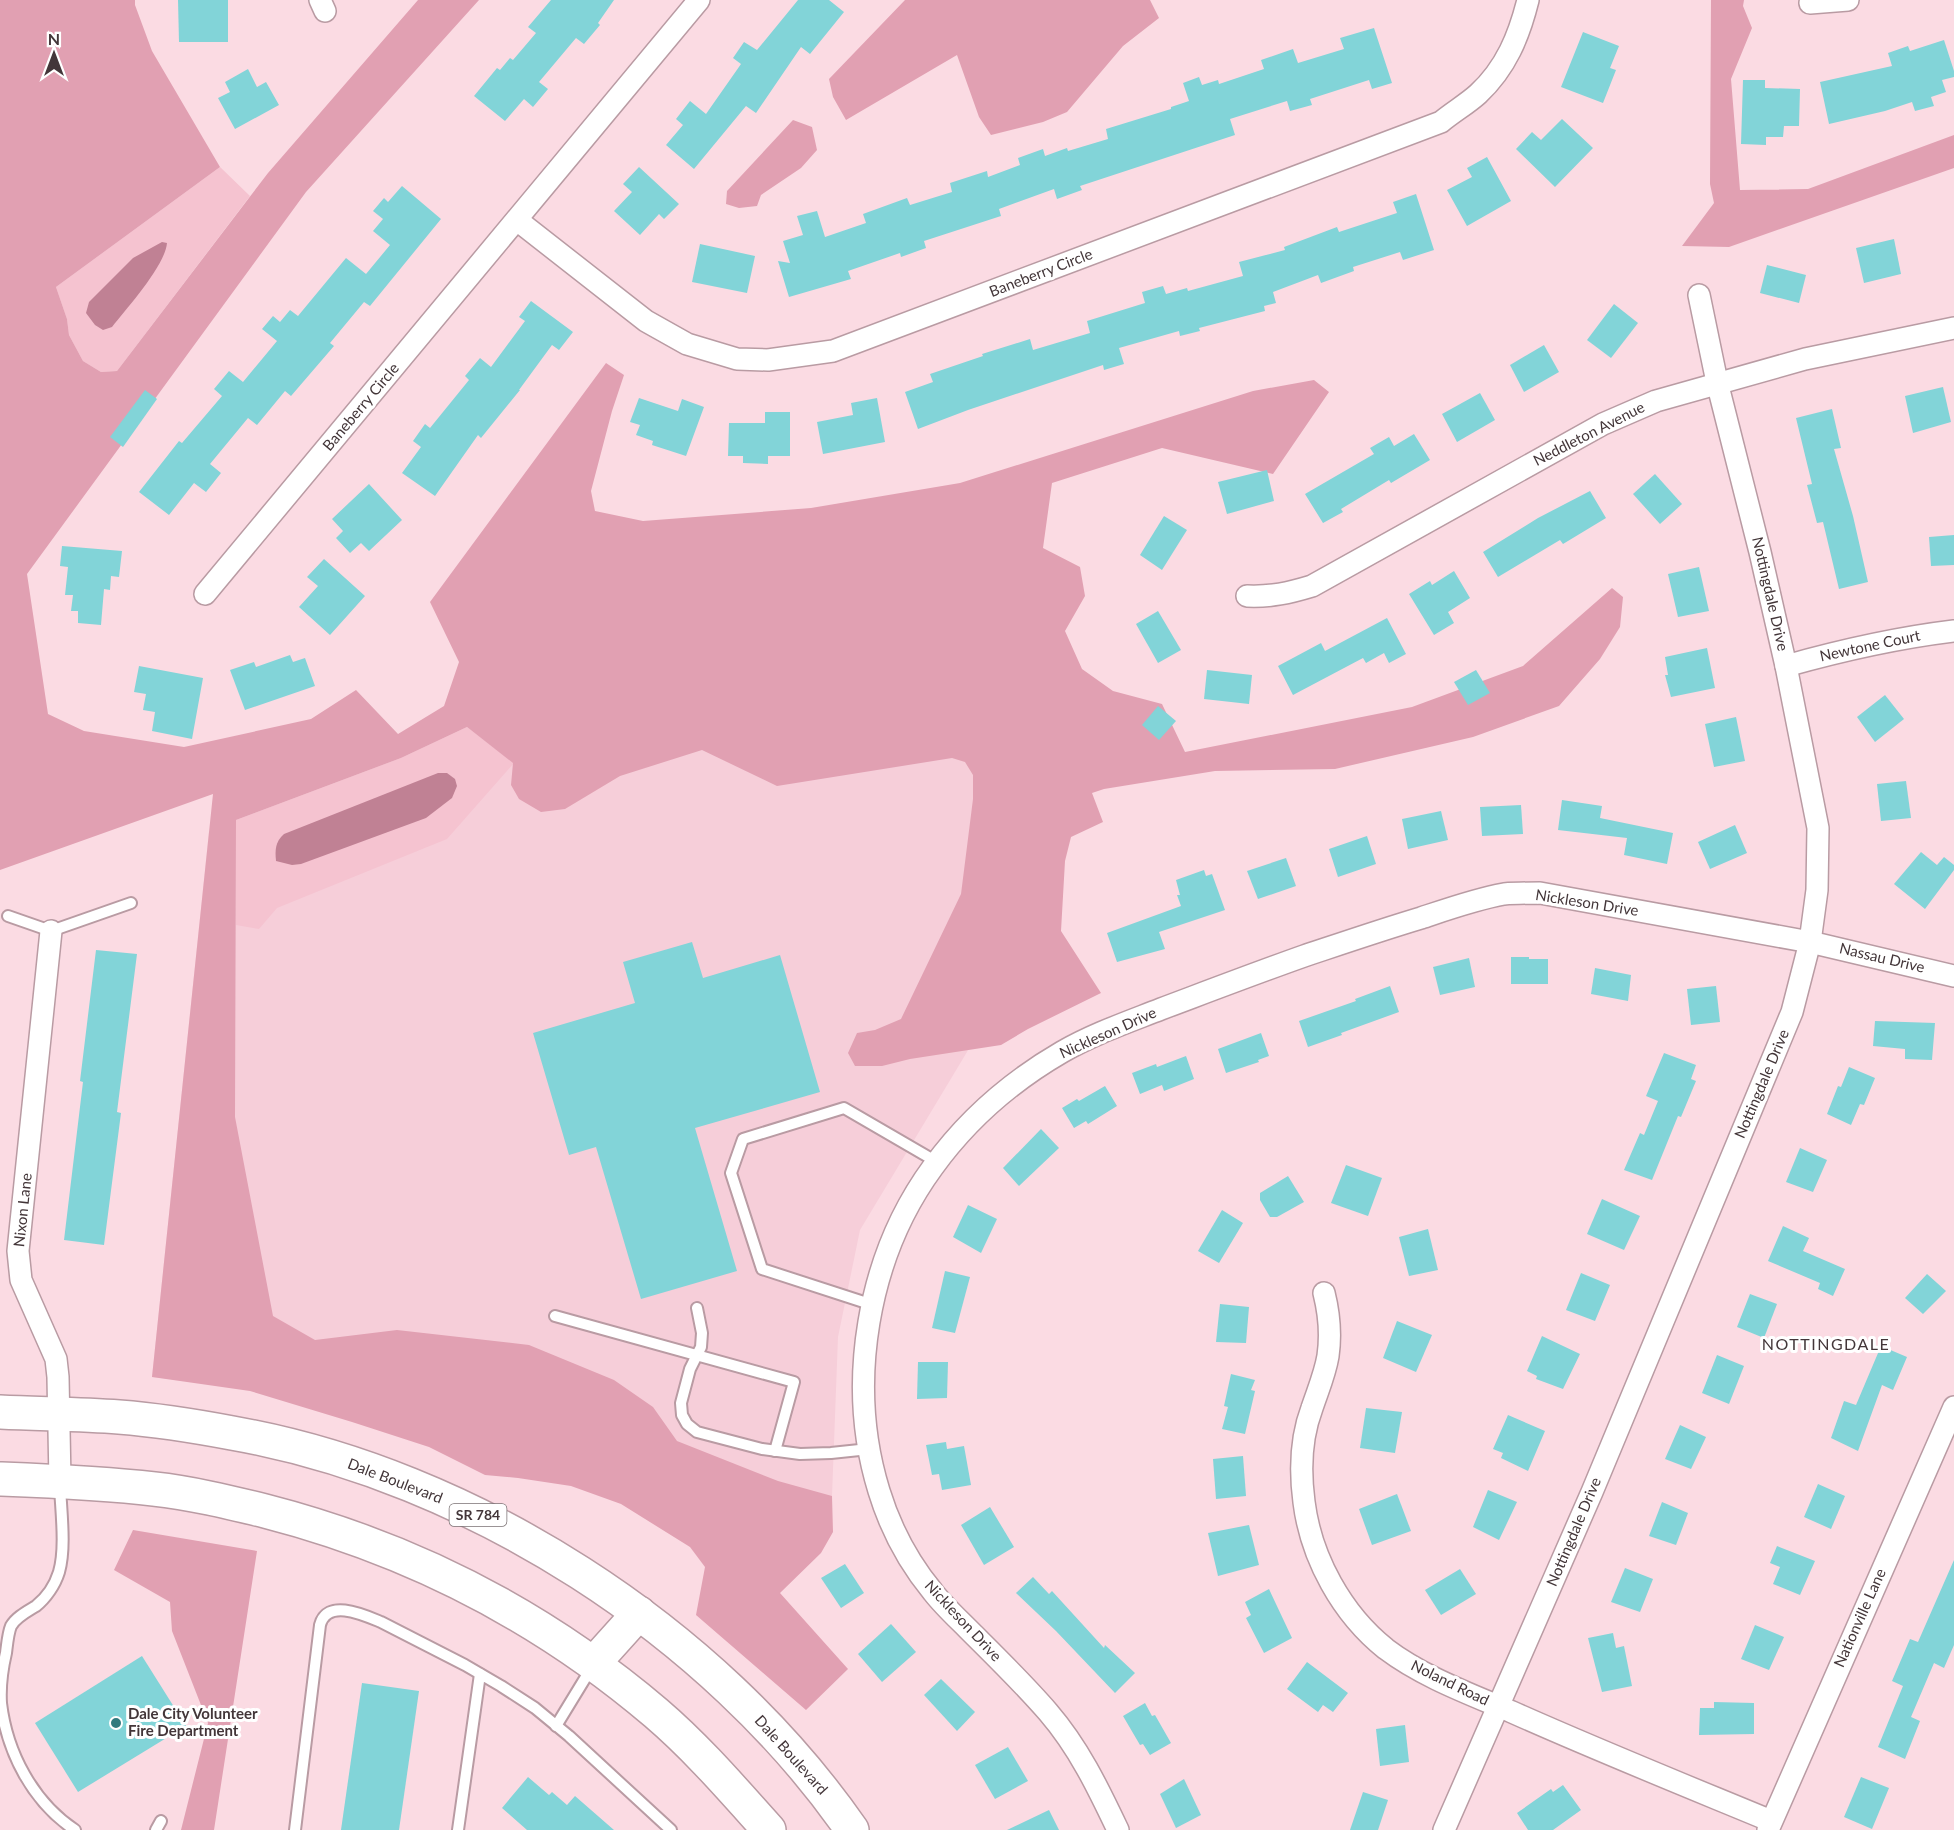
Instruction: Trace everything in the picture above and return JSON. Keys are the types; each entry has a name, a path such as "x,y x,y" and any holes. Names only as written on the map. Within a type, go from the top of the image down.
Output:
{"main road":[{"name":"Dale Boulevard","path":"0,1412 137,1419 234,1433 306,1450 360,1467 426,1491 491,1521 554,1557 639,1613 722,1681 784,1744 833,1802 852,1830"},
{"path":"0,1479 154,1489 218,1500 298,1520 410,1559 477,1591 540,1627 594,1663 657,1714 709,1763 769,1830"},
{"path":"594,1663 639,1613"}],"street":[{"name":"Baneberry Circle","path":"205,594 699,0"},
{"name":"Baneberry Circle","path":"517,220 646,321 687,344 737,359 768,360 833,351 1441,122 1478,94 1501,68 1520,31 1528,0"},
{"path":"1810,3 1848,0"},
{"name":"Nottingdale Drive","path":"1444,1830 1592,1492 1792,1012 1810,942 1816,890 1818,828 1786,666 1717,382 1699,295"},
{"name":"Neddleton Avenue","path":"1247,596 1266,597 1286,594 1312,586 1603,424 1656,401 1805,359 1954,328"},
{"name":"Newtone Court","path":"1786,666 1850,648 1914,635 1954,631"},
{"name":"Nickleson Drive","path":"1118,1830 1093,1777 1063,1731 1017,1679 934,1594 915,1567 894,1530 879,1491 869,1449 864,1399 864,1364 873,1305 879,1277 891,1244 914,1196 937,1162 957,1137 990,1104 1034,1070 1065,1050 1107,1030 1251,974 1484,898 1540,893 1810,942"},
{"name":"Nixon Lane","path":"51,931 18,1258 21,1280 56,1359 60,1482"},
{"name":"Nassau Drive","path":"1810,942 1954,976"},
{"name":"Noland Road","path":"1324,1293 1330,1332 1328,1355 1304,1442 1302,1476 1304,1503 1311,1536 1323,1568 1340,1598 1361,1625 1386,1648 1414,1668 1770,1826"},
{"name":"Nationville Lane","path":"1770,1826 1954,1407"}],"lane":[{"path":"8,916 51,931 131,903"},
{"path":"873,1305 762,1269 731,1173 743,1139 844,1108 937,1162"},
{"path":"697,1308 702,1333 701,1347 690,1369 681,1403 682,1415 687,1424 697,1431 775,1451 831,1454 869,1449"},
{"path":"555,1316 794,1382 775,1451"},
{"path":"60,1482 62,1553 59,1572 51,1589 38,1604 11,1626 1,1675 1,1702 6,1729 18,1761 32,1787 50,1810 75,1830"},
{"path":"295,1830 321,1619 328,1612 344,1610 381,1622 480,1674 534,1708 671,1830"},
{"path":"556,1726 594,1663"},
{"path":"458,1830 480,1674"}],"shaded area":[{"path":"0,0 135,0 152,51 220,167 56,287 67,319 69,335 83,361 101,372 117,371 268,173 418,0 479,0 306,192 27,574 48,714 84,731 184,747 311,719 356,690 398,734 444,706 459,662 430,602 606,363 624,375 591,491 595,511 643,521 811,508 960,483 1253,391 1314,380 1329,392 1273,474 1162,448 1052,483 1043,548 1080,567 1085,596 1065,631 1082,669 1113,691 1162,704 1185,752 1412,707 1523,666 1612,588 1623,597 1620,627 1600,659 1559,706 1473,737 1335,769 1215,771 1104,789 1092,793 1103,822 1071,837 1065,861 1061,931 1101,993 1001,1045 910,1059 882,1066 855,1066 848,1053 857,1033 875,1030 901,1019 961,894 973,799 973,775 965,762 952,758 777,786 702,750 620,776 565,809 541,812 519,799 511,785 513,763 467,727 401,758 236,820 235,1117 273,1316 315,1340 397,1330 529,1345 614,1380 653,1407 677,1441 778,1481 832,1496 833,1532 821,1553 780,1593 848,1669 806,1710 696,1615 705,1567 690,1547 621,1504 571,1486 485,1475 429,1447 250,1391 152,1377 213,794 0,870"},
{"path":"905,0 1150,0 1159,18 1123,46 1067,112 1043,122 991,135 979,117 957,55 846,120 833,97 829,79"},
{"path":"1711,0 1744,0 1743,6 1752,28 1731,79 1740,190 1808,189 1954,135 1954,168 1729,247 1682,246 1714,203 1710,184"},
{"path":"793,120 812,127 817,150 801,168 761,195 757,206 739,208 726,204 727,191"},
{"path":"220,167 250,196 117,371 101,372 83,361 69,335 67,319 56,287"},
{"path":"162,242 167,243 160,263 127,309 112,327 103,330 95,325 86,313 89,302 133,258"},
{"path":"986,648 1060,844 967,1052 860,1230 838,1337 832,1496 752,1533 488,1414 152,1377 209,831"},
{"path":"467,727 514,763 447,839 277,908 259,929 236,925 236,820 401,758"},
{"path":"438,773 447,773 455,779 457,786 452,798 426,818 301,864 292,865 276,861 276,846 284,834"},
{"path":"133,1530 257,1551 214,1830 181,1830 208,1723 172,1631 170,1602 114,1570"}],"building":[{"path":"178,0 228,0 228,42 179,42"},
{"path":"551,0 614,0 598,23 600,25 584,44 576,38 539,82 548,89 533,107 524,99 505,121 474,96 497,68 500,70 510,58 513,60 536,33 528,27"},
{"path":"798,0 829,0 844,12 810,54 801,47 756,113 746,106 694,169 666,145 683,125 676,119 690,101 706,114 741,64 733,58 744,42 757,50"},
{"path":"1374,28 1392,83 1372,89 1369,80 1310,99 1312,105 1290,111 1287,101 1230,119 1235,135 1080,186 1082,190 1057,199 1054,189 999,209 1001,216 924,241 926,248 901,257 900,253 848,271 851,279 789,297 778,261 790,263 783,241 803,235 797,216 817,211 825,237 866,223 863,214 907,198 910,205 952,192 950,183 987,171 988,177 1020,165 1018,158 1043,149 1045,156 1067,148 1068,151 1108,139 1106,129 1171,109 1171,107 1189,101 1183,83 1199,77 1202,85 1218,80 1219,84 1264,69 1261,60 1293,49 1298,63 1344,49 1340,38"},
{"path":"1583,32 1619,46 1610,68 1616,70 1603,103 1561,87"},
{"path":"1944,40 1954,77 1942,80 1946,92 1931,97 1934,106 1915,111 1912,102 1829,124 1820,82 1892,66 1888,53 1908,46 1910,51"},
{"path":"248,69 257,87 266,82 279,105 235,129 218,98 230,92 225,82"},
{"path":"1743,80 1765,80 1765,88 1800,89 1799,126 1784,126 1783,137 1766,137 1766,145 1741,144"},
{"path":"1562,119 1593,148 1555,187 1516,149 1532,132 1541,140"},
{"path":"1487,157 1511,201 1467,226 1447,190 1472,177 1467,168"},
{"path":"639,167 679,204 664,219 659,214 640,235 614,211 632,192 623,184"},
{"path":"402,186 441,219 370,306 364,302 330,343 334,346 291,396 285,391 257,425 248,418 210,464 221,473 206,492 194,483 169,515 139,492 179,441 182,443 222,396 214,389 229,371 243,382 277,341 262,329 273,316 280,322 290,310 298,316 346,258 366,274 390,245 373,231 383,219 373,211 384,198 388,202"},
{"path":"1416,194 1434,250 1403,260 1400,252 1353,267 1354,271 1321,283 1318,275 1273,292 1276,303 1264,306 1265,311 1199,328 1200,331 1180,336 1179,331 1119,348 1124,364 1104,370 1103,365 918,429 905,392 933,382 930,374 1030,339 1033,350 1090,333 1087,321 1145,303 1142,292 1163,286 1166,294 1187,288 1188,291 1243,276 1239,262 1285,250 1284,247 1337,227 1339,232 1397,213 1393,202"},
{"path":"1894,239 1901,274 1864,283 1856,248"},
{"path":"700,244 755,256 747,293 692,282"},
{"path":"1767,265 1806,275 1799,303 1760,293"},
{"path":"531,301 573,332 559,350 552,345 520,390 481,438 478,435 435,496 402,473 421,447 413,441 425,424 430,428 469,380 465,376 480,358 491,367 525,321 519,317"},
{"path":"1614,304 1638,323 1611,358 1587,340"},
{"path":"1544,345 1559,372 1524,392 1510,365"},
{"path":"1943,387 1951,422 1913,433 1905,396"},
{"path":"145,390 157,399 123,447 110,437"},
{"path":"1480,393 1495,420 1457,442 1442,414"},
{"path":"639,398 678,411 682,399 704,407 686,456 652,445 653,441 636,435 640,425 630,422"},
{"path":"877,398 885,442 823,454 817,422 853,415 851,403"},
{"path":"1832,409 1841,448 1834,449 1853,516 1868,582 1839,589 1823,522 1817,523 1807,485 1812,484 1796,418"},
{"path":"765,412 790,412 790,456 768,456 768,464 743,463 743,456 728,456 729,423 765,423"},
{"path":"1414,434 1430,460 1391,483 1389,480 1341,509 1343,512 1323,523 1305,494 1374,454 1370,448 1389,437 1394,446"},
{"path":"1267,470 1274,501 1227,514 1218,482"},
{"path":"1655,474 1682,504 1660,524 1633,494"},
{"path":"369,484 402,520 369,551 361,543 350,553 336,538 343,531 332,519"},
{"path":"1590,491 1606,518 1563,544 1560,540 1498,577 1483,552 1538,518"},
{"path":"1164,516 1187,530 1162,570 1140,555"},
{"path":"1954,535 1954,565 1931,566 1929,537"},
{"path":"62,546 122,551 119,577 111,576 110,590 104,589 101,625 78,623 78,611 71,611 73,595 65,595 68,567 60,566"},
{"path":"324,559 365,596 330,635 299,607 318,586 307,577"},
{"path":"1699,567 1709,611 1678,617 1668,574"},
{"path":"1454,571 1470,598 1448,612 1454,623 1434,635 1409,594 1430,581 1432,585"},
{"path":"1158,611 1181,650 1158,663 1136,624"},
{"path":"1387,618 1406,654 1389,663 1384,653 1366,663 1363,658 1293,695 1278,666 1321,643 1325,651"},
{"path":"1707,648 1715,688 1671,697 1665,675 1668,675 1665,657"},
{"path":"290,655 293,662 305,658 315,686 245,710 230,670 254,662 256,667"},
{"path":"139,666 203,678 192,739 152,731 155,712 143,710 146,694 134,692"},
{"path":"1207,670 1252,675 1249,704 1204,699"},
{"path":"1476,670 1490,693 1468,705 1454,682"},
{"path":"1885,695 1904,719 1875,742 1857,717"},
{"path":"1158,706 1176,721 1159,740 1142,725"},
{"path":"1736,717 1745,761 1714,767 1705,724"},
{"path":"1906,781 1911,818 1881,821 1877,784"},
{"path":"1562,800 1602,806 1600,818 1673,833 1667,864 1624,855 1627,838 1558,830"},
{"path":"1521,805 1523,834 1482,836 1480,807"},
{"path":"1441,811 1448,840 1408,849 1402,819"},
{"path":"1735,825 1747,853 1710,869 1698,842"},
{"path":"1367,836 1376,864 1338,877 1329,849"},
{"path":"1921,852 1937,865 1944,857 1954,865 1954,870 1925,909 1894,884"},
{"path":"1286,858 1296,886 1258,899 1247,871"},
{"path":"1204,870 1206,876 1212,874 1225,910 1159,932 1165,949 1117,962 1107,933 1181,906 1177,895 1180,895 1176,880"},
{"path":"692,942 703,978 780,955 820,1092 695,1128 737,1271 641,1299 596,1147 569,1155 533,1033 635,1003 623,962"},
{"path":"96,950 137,954 117,1112 121,1113 104,1245 64,1240"},
{"path":"1511,957 1548,959 1548,984 1511,984"},
{"path":"1469,958 1475,987 1440,995 1433,967"},
{"path":"1595,968 1631,975 1628,1001 1591,994"},
{"path":"1390,986 1399,1012 1308,1047 1299,1021"},
{"path":"1716,986 1720,1022 1691,1025 1687,989"},
{"path":"1875,1021 1935,1023 1932,1060 1905,1059 1905,1049 1873,1046"},
{"path":"1261,1033 1269,1056 1258,1060 1259,1062 1226,1073 1218,1049"},
{"path":"1664,1053 1696,1065 1691,1079 1696,1081 1681,1117 1678,1116 1652,1180 1624,1170 1640,1133 1644,1135 1658,1101 1646,1096"},
{"path":"1186,1056 1194,1079 1164,1091 1162,1085 1140,1094 1132,1073"},
{"path":"1849,1067 1875,1078 1864,1105 1860,1104 1851,1125 1827,1114 1838,1086 1841,1087"},
{"path":"1105,1086 1117,1106 1088,1124 1086,1121 1074,1128 1062,1108"},
{"path":"1041,1129 1059,1148 1019,1186 1003,1168"},
{"path":"1800,1148 1827,1160 1813,1192 1786,1182"},
{"path":"1346,1165 1382,1178 1368,1216 1331,1203"},
{"path":"1288,1176 1304,1202 1277,1217 1270,1217 1260,1200 1260,1193"},
{"path":"1602,1199 1640,1216 1624,1250 1587,1234"},
{"path":"968,1205 997,1219 981,1253 953,1237"},
{"path":"1222,1210 1243,1223 1219,1263 1198,1251"},
{"path":"1783,1226 1809,1238 1803,1251 1845,1269 1833,1296 1818,1289 1820,1283 1768,1261"},
{"path":"1428,1229 1438,1270 1409,1276 1399,1237"},
{"path":"945,1271 970,1277 955,1333 932,1328"},
{"path":"1581,1273 1610,1285 1595,1321 1566,1310"},
{"path":"1927,1274 1946,1291 1923,1314 1905,1298"},
{"path":"1750,1294 1777,1304 1764,1338 1737,1327"},
{"path":"1220,1304 1249,1307 1246,1343 1216,1342"},
{"path":"1397,1321 1432,1335 1416,1372 1383,1358"},
{"path":"1542,1336 1580,1354 1563,1389 1536,1379 1537,1376 1527,1371"},
{"path":"1881,1346 1907,1357 1893,1390 1882,1385 1858,1451 1831,1438 1844,1401 1856,1405"},
{"path":"1717,1355 1744,1366 1729,1404 1702,1393"},
{"path":"918,1362 948,1362 947,1398 917,1399"},
{"path":"1231,1374 1255,1380 1251,1390 1255,1391 1245,1434 1222,1429 1228,1407 1224,1406"},
{"path":"1366,1408 1402,1412 1395,1453 1360,1448"},
{"path":"1508,1415 1545,1431 1528,1471 1501,1458 1503,1453 1493,1449"},
{"path":"1680,1425 1706,1437 1691,1469 1665,1459"},
{"path":"946,1442 947,1449 964,1446 971,1485 942,1490 939,1474 932,1475 926,1445"},
{"path":"1243,1456 1246,1496 1216,1499 1213,1459"},
{"path":"1818,1484 1845,1496 1831,1529 1804,1517"},
{"path":"1488,1490 1517,1502 1499,1540 1473,1527"},
{"path":"1397,1494 1411,1531 1372,1545 1359,1509"},
{"path":"1662,1502 1688,1513 1676,1545 1649,1536"},
{"path":"990,1507 1014,1547 984,1565 961,1525"},
{"path":"1249,1525 1259,1565 1218,1576 1208,1533"},
{"path":"1777,1546 1815,1561 1800,1595 1773,1584 1780,1567 1770,1563"},
{"path":"1954,1560 1954,1645 1944,1668 1934,1663 1911,1717 1920,1721 1905,1759 1878,1747 1903,1686 1892,1681 1910,1639 1918,1642"},
{"path":"845,1564 864,1593 841,1608 821,1578"},
{"path":"1625,1568 1653,1579 1640,1612 1611,1602"},
{"path":"1460,1569 1476,1594 1441,1615 1425,1590"},
{"path":"1033,1577 1049,1594 1052,1591 1104,1648 1105,1645 1135,1673 1115,1693 1016,1593"},
{"path":"1269,1589 1292,1638 1264,1653 1246,1618 1251,1615 1245,1602"},
{"path":"891,1624 916,1652 882,1682 858,1654"},
{"path":"1755,1625 1784,1637 1769,1670 1741,1659"},
{"path":"1613,1633 1616,1648 1624,1646 1632,1686 1602,1692 1588,1638"},
{"path":"142,1656 186,1726 78,1792 35,1723"},
{"path":"1307,1662 1348,1693 1333,1712 1323,1705 1318,1712 1287,1689"},
{"path":"941,1679 975,1712 957,1731 924,1695"},
{"path":"362,1683 419,1691 399,1830 341,1830"},
{"path":"1714,1702 1754,1703 1754,1734 1699,1735 1700,1708 1714,1708"},
{"path":"1145,1703 1152,1716 1155,1715 1171,1743 1150,1755 1143,1744 1140,1745 1123,1716"},
{"path":"1405,1725 1409,1762 1380,1766 1376,1729"},
{"path":"1008,1747 1028,1781 995,1799 975,1765"},
{"path":"528,1777 549,1795 552,1792 567,1805 575,1796 614,1830 527,1830 502,1808"},
{"path":"1861,1777 1889,1788 1872,1829 1844,1817"},
{"path":"1184,1779 1201,1815 1176,1828 1160,1794"},
{"path":"1563,1785 1581,1810 1553,1830 1528,1830 1517,1813 1551,1789 1553,1792"},
{"path":"1363,1792 1388,1800 1378,1830 1350,1830"},
{"path":"1049,1810 1059,1830 1007,1830"}],"place":[{"name":"Dale City Volunteer Fire Department","path":"116,1723"}],"district":[{"name":"NOTTINGDALE","path":"1826,1344"}]}
